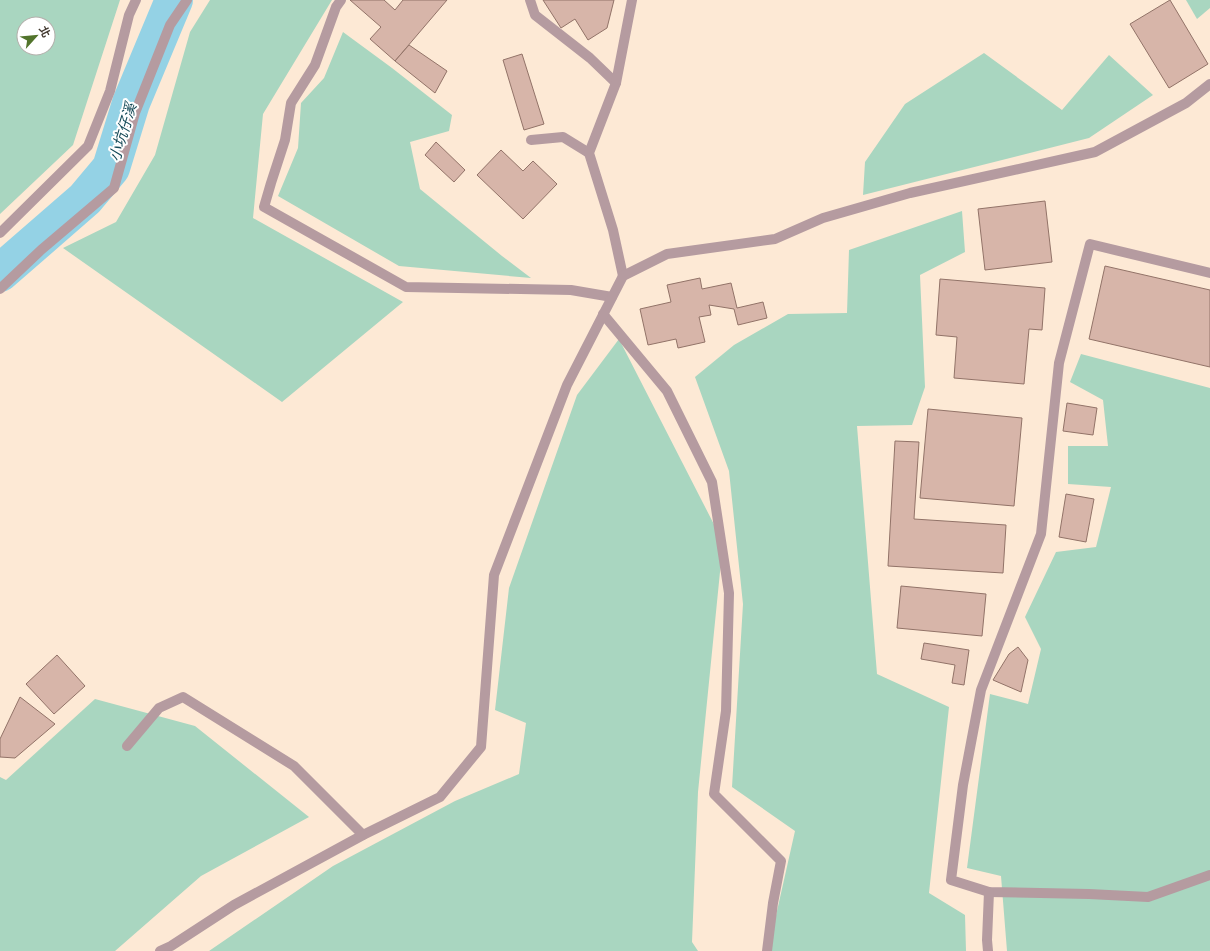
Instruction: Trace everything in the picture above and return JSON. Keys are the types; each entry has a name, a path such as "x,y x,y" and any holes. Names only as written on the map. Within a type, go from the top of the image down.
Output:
{"street":[{"path":"0,233 88,146 110,91 129,15 136,0"},
{"path":"0,289 41,250 114,188 135,113 170,24 186,0"},
{"path":"341,0 336,7 315,65 291,103 285,140 264,207 406,287 571,290 612,297"},
{"path":"530,0 535,14 590,58 616,83"},
{"path":"623,276 613,230 589,153 616,83 632,0"},
{"path":"160,951 171,946 234,905 363,835 440,797 481,748 494,574 567,385 623,276 667,254 776,239 823,218 910,193 1095,152 1186,103 1210,84"},
{"path":"531,140 563,137 589,153"},
{"path":"1210,273 1090,244 1059,363 1042,534 981,690 963,785 951,880 990,892 1148,897 1210,875"},
{"path":"603,314 667,391 712,482 729,593 726,710 714,794 781,861 772,903 768,951"},
{"path":"127,746 159,708 183,697 294,766 363,835"},
{"path":"988,951 987,940 990,892"}],"green space":[{"path":"0,0 120,0 73,145 0,214"},
{"path":"210,0 332,0 263,114 253,218 403,302 282,402 63,248 116,222 155,155 190,32"},
{"path":"1186,0 1210,0 1210,8 1197,19"},
{"path":"343,32 452,115 449,131 410,142 420,189 531,278 399,266 278,196 298,148 301,103 324,78"},
{"path":"984,53 1062,110 1109,55 1153,95 1089,138 863,195 865,162 905,104"},
{"path":"962,211 965,252 920,275 925,387 912,425 857,426 877,674 949,707 929,893 965,915 966,951 768,951 795,831 732,787 743,604 729,471 695,377 734,345 788,314 847,313 849,250"},
{"path":"619,339 723,542 698,792 692,942 698,951 209,951 333,866 455,801 519,774 526,723 495,710 509,588 577,395"},
{"path":"1081,354 1210,388 1210,951 1007,951 1001,876 967,868 990,694 1028,704 1041,649 1025,617 1056,552 1096,547 1111,487 1068,484 1068,446 1108,446 1103,400 1070,382"},
{"path":"95,699 195,726 309,817 201,876 115,951 0,951 0,777 6,780"}],"building":[{"path":"350,0 384,0 395,10 403,0 447,0 395,61 370,39 381,27"},
{"path":"543,0 614,0 607,28 588,40 575,19 561,28"},
{"path":"1170,0 1208,64 1169,88 1130,24"},
{"path":"409,45 447,71 435,93 395,61"},
{"path":"522,54 544,124 524,130 503,60"},
{"path":"436,142 465,170 454,182 425,155"},
{"path":"501,150 523,171 533,161 557,184 523,219 477,175"},
{"path":"1045,201 1052,262 985,270 978,209"},
{"path":"1105,266 1210,290 1210,367 1089,339"},
{"path":"700,278 702,289 731,283 737,308 763,302 767,318 738,325 734,309 709,305 711,315 699,317 705,342 678,348 676,339 648,345 640,309 671,302 667,285"},
{"path":"940,279 1045,288 1042,330 1029,329 1024,384 954,378 957,337 936,335"},
{"path":"1067,403 1097,408 1093,435 1063,431"},
{"path":"928,409 1022,418 1014,506 920,498"},
{"path":"895,441 919,442 914,519 1006,525 1003,573 888,566"},
{"path":"1066,494 1094,499 1086,542 1059,537"},
{"path":"901,586 986,594 982,636 897,628"},
{"path":"924,643 969,650 964,685 952,683 955,665 921,659"},
{"path":"1018,647 1028,660 1021,692 993,680 1009,654"},
{"path":"57,655 85,686 54,714 26,684"},
{"path":"20,697 55,724 15,758 0,757 0,739"}],"waterway":[{"name":"小坑仔溪","path":"0,273 85,199 111,168 131,103 174,0"}]}
